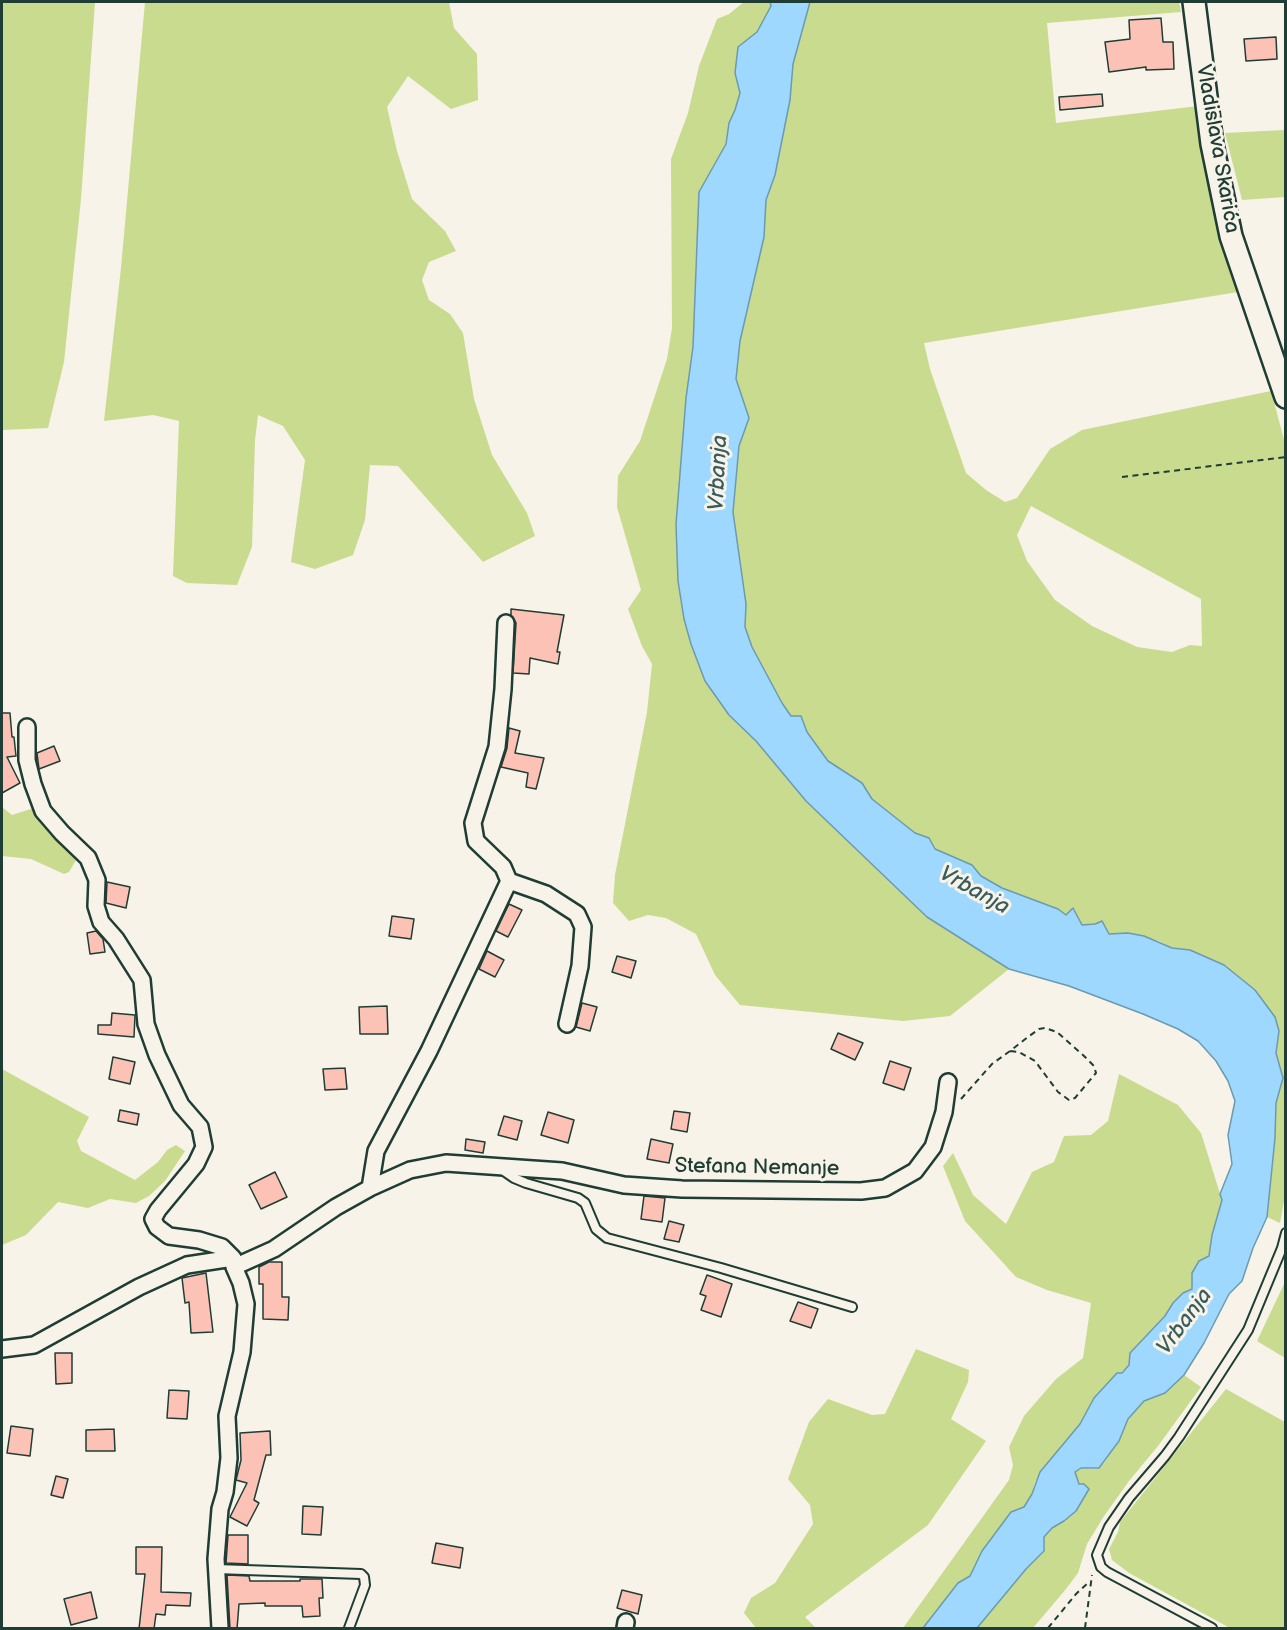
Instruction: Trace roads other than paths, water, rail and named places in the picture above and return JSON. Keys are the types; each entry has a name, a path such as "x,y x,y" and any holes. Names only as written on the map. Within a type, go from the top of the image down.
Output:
{"street":[{"name":"Vladislava Skarića","path":"1194,2 1212,144 1231,236 1286,397"},
{"path":"506,623 503,688 496,747 473,822 476,841 503,867 509,881 546,894 577,914 583,927 580,966 567,1024"},
{"path":"27,727 27,760 43,811 88,858 97,880 96,906 102,922 116,939 142,980 146,1024 157,1055 181,1105 200,1127 204,1147 196,1164 153,1219 158,1227 169,1236 199,1240 222,1248 233,1263 246,1305 242,1352 227,1416 229,1458 225,1492 220,1509 216,1569 220,1629"},
{"path":"370,1188 376,1151 429,1051 509,881"},
{"name":"Stefana Nemanje","path":"2,1349 34,1345 139,1287 188,1265 233,1263 274,1249 336,1207 370,1188 410,1170 446,1163 562,1171 624,1185 682,1190 861,1191 885,1188 915,1171 933,1147 943,1114 948,1082"}],"lane":[{"name":"Stefana Nemanje","path":"498,1166 514,1178 578,1198 585,1203 596,1229 607,1238 664,1255 721,1268 852,1307"},
{"path":"1212,1629 1107,1572 1101,1567 1097,1555 1109,1527 1129,1498 1179,1437 1248,1330 1286,1233"},
{"path":"216,1569 361,1574 365,1585 349,1629"}],"water":[{"name":"Vrbanja","path":"770,2 810,2 793,64 790,100 775,175 766,200 764,237 740,341 736,379 749,418 739,446 733,512 746,604 745,627 752,647 782,703 791,716 801,716 807,732 828,761 862,783 872,799 915,833 929,838 935,849 972,865 981,876 1002,888 1058,909 1066,915 1073,908 1082,925 1102,921 1109,934 1128,933 1144,936 1172,948 1190,950 1224,965 1255,990 1275,1017 1279,1031 1276,1053 1283,1078 1276,1103 1267,1217 1242,1281 1229,1294 1204,1343 1184,1375 1165,1393 1144,1401 1128,1419 1119,1441 1099,1468 1081,1468 1075,1472 1079,1484 1084,1484 1089,1489 1076,1511 1052,1528 1044,1537 1044,1551 977,1628 923,1628 958,1583 970,1576 982,1551 1011,1512 1024,1507 1032,1494 1040,1472 1080,1424 1094,1398 1117,1373 1122,1373 1129,1365 1130,1353 1165,1316 1173,1303 1183,1293 1192,1289 1192,1273 1199,1261 1209,1256 1212,1235 1222,1200 1220,1194 1232,1164 1228,1135 1235,1101 1228,1081 1216,1061 1198,1041 1178,1029 1069,986 1009,969 927,917 806,801 756,741 729,715 705,681 684,619 678,581 676,524 686,398 693,347 699,192 726,144 729,123 740,93 735,73 738,47 757,32 771,6"}]}
